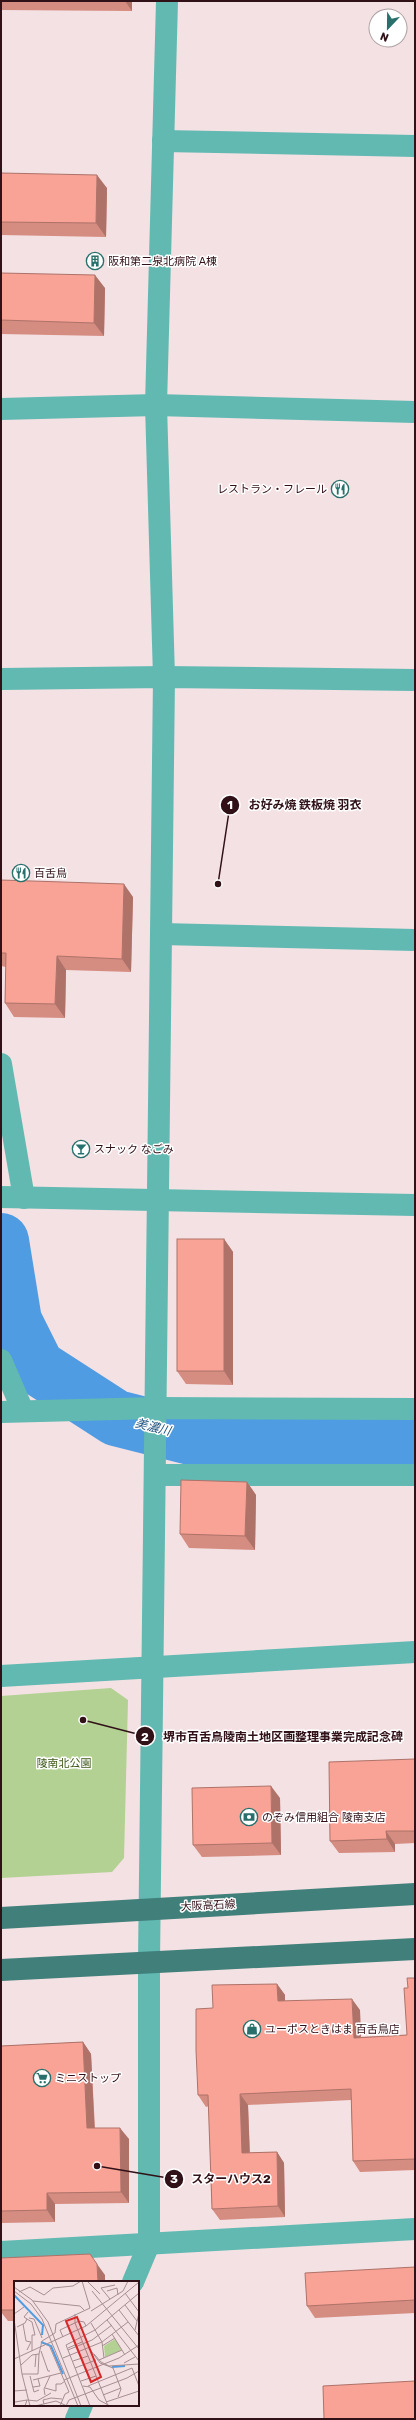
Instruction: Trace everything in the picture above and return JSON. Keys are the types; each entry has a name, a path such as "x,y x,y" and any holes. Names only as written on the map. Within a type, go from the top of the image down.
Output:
{"main road":[{"name":"大阪高石線","path":"1,1918 150,1908 415,1894"},
{"path":"1,1970 415,1949"}],"street":[{"path":"132,2281 149,2244 149,1962 156,1475 157,1200 164,677 156,405 167,1"},
{"path":"163,141 415,146"},
{"path":"1,408 156,405 415,412"},
{"path":"1,679 164,677 415,680"},
{"path":"161,934 415,940"},
{"path":"1,1064 24,1198"},
{"path":"1,1198 415,1205"},
{"path":"1,1360 23,1411"},
{"path":"1,1412 156,1408 415,1409"},
{"path":"156,1475 415,1475"},
{"path":"1,1676 415,1652"},
{"path":"1,2252 415,2229"},
{"path":"76,2419 82,2406"}],"green space":[{"name":"陵南北公園","path":"111,1688 128,1700 124,1858 112,1872 1,1878 1,1696"}],"building":[{"path":"1,173 97,175 96,223 1,222"},
{"path":"1,273 95,275 94,323 1,320"},
{"path":"1,880 124,884 122,959 57,956 55,1004 5,1003 6,953 1,953"},
{"path":"177,1239 224,1239 224,1371 177,1371"},
{"path":"181,1480 247,1482 245,1536 180,1534"},
{"path":"415,1759 415,1831 386,1831 387,1839 330,1841 329,1762"},
{"path":"271,1786 272,1843 193,1845 192,1788"},
{"path":"407,1978 415,1978 415,2159 353,2161 351,2089 240,2094 242,2153 277,2152 278,2206 212,2209 208,2095 198,2095 196,2009 213,2008 212,1985 277,1984 278,2001 352,1999 354,2038 407,2035 404,1988 408,1988"},
{"path":"83,2042 87,2128 120,2128 121,2192 47,2193 47,2210 1,2211 1,2046"},
{"path":"90,2254 97,2264 98,2281 14,2281 14,2310 1,2310 1,2258"},
{"path":"415,2267 415,2300 307,2306 305,2273"},
{"path":"415,2381 415,2419 324,2419 323,2386"}],"waterway":[{"name":"美濃川","path":"1,1241 14,1321 37,1367 116,1418 199,1439 415,1445"}],"place":[{"name":"阪和第二泉北病院 A棟","path":"95,261"},
{"name":"レストラン・フレール","path":"340,489"},
{"name":"百舌鳥","path":"21,873"},
{"name":"お好み焼 鉄板焼 羽衣","path":"218,884"},
{"name":"スナック なごみ","path":"81,1149"},
{"name":"堺市百舌鳥陵南土地区画整理事業完成記念碑","path":"83,1720"},
{"name":"のぞみ信用組合 陵南支店","path":"249,1817"},
{"name":"ユーポスときはま 百舌鳥店","path":"252,2029"},
{"name":"ミニストップ","path":"42,2078"},
{"name":"スターハウス2","path":"97,2166"}]}
